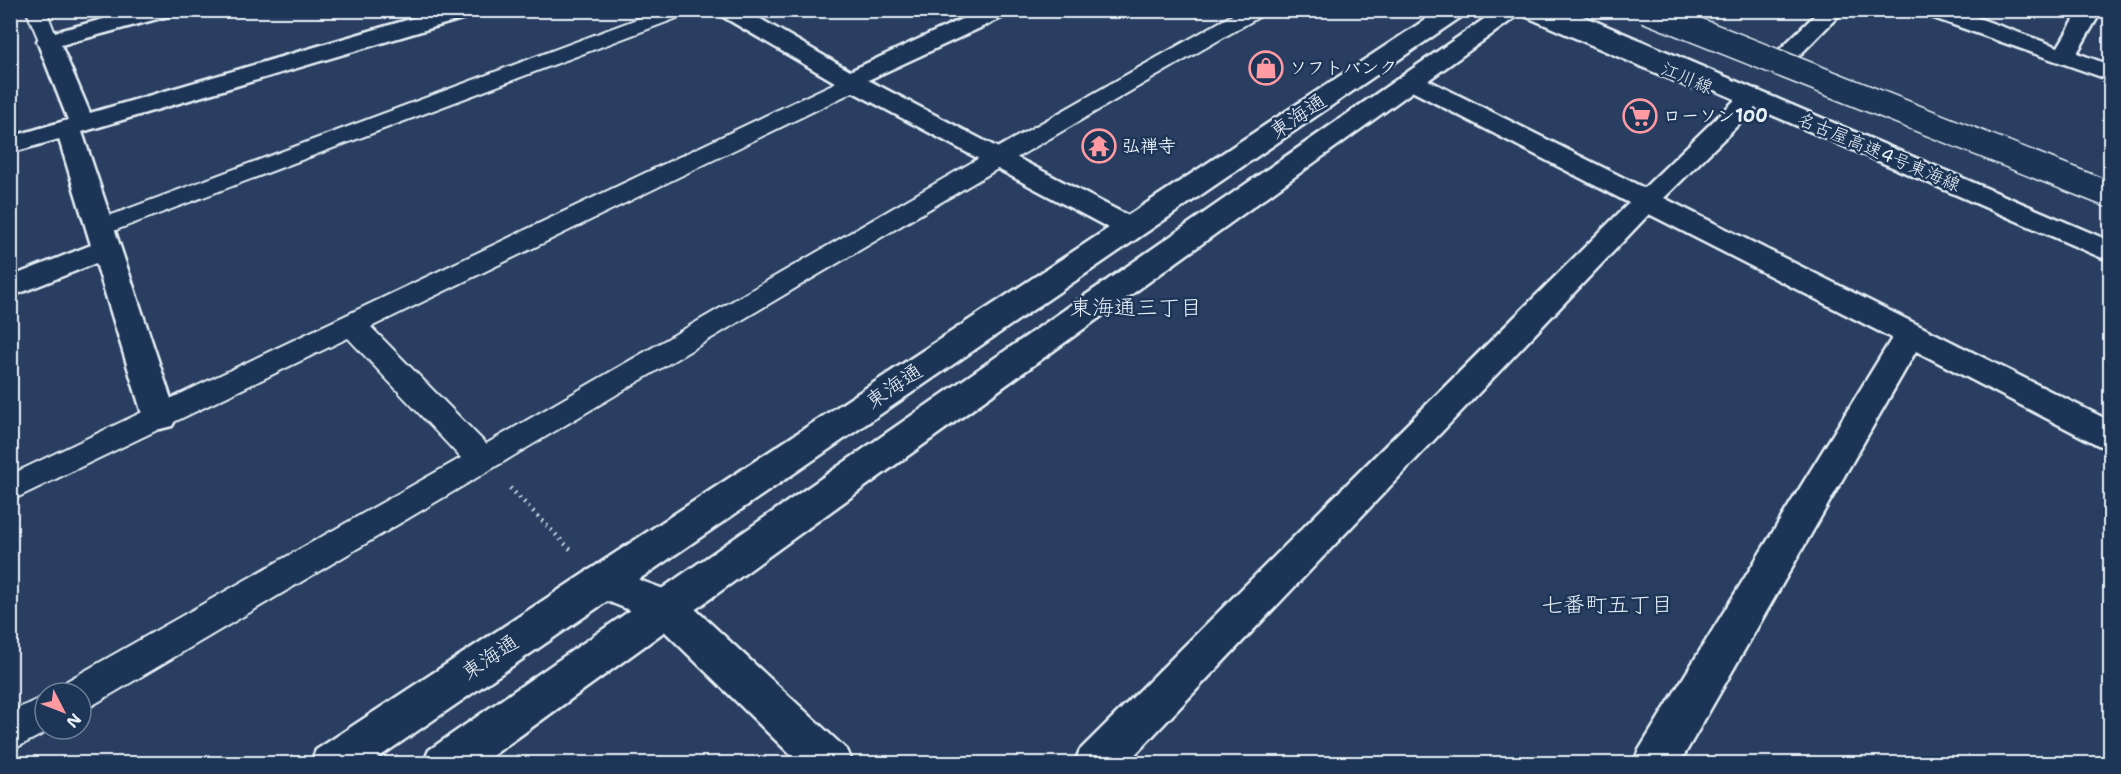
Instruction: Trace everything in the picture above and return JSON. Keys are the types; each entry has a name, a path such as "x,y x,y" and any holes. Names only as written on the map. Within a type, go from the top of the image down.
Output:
{"main road":[{"path":"160,417 103,239 75,126 48,41 164,10"},
{"path":"10,145 468,10"},
{"path":"728,10 851,82 1130,228"},
{"path":"851,82 1000,10"},
{"name":"東海通","path":"332,764 1456,10"},
{"name":"東海通","path":"445,764 1512,10"},
{"name":"江川線","path":"1528,10 2110,259"},
{"name":"名古屋高速4号東海線","path":"1549,10 2110,251"},
{"path":"1576,10 1598,20 1619,40"},
{"path":"1646,10 2110,195"},
{"path":"1658,10 2110,189"},
{"path":"1782,60 1833,10"},
{"path":"1933,10 2110,73"},
{"path":"2063,57 2091,10"},
{"path":"1411,81 2110,436"},
{"path":"1096,764 1646,201 1746,103"},
{"path":"10,288 103,239"},
{"path":"1655,764 1910,334"},
{"path":"601,582 666,607 831,764"}],"lane":[{"path":"36,10 48,41"},
{"path":"103,239 681,10"},
{"path":"93,685 483,460 996,158 1257,10"},
{"path":"10,489 851,82"},
{"path":"351,324 483,460"},
{"path":"10,733 33,720"}],"path":[{"path":"483,460 601,582"}],"place":[{"name":"ソフトバンク","path":"1266,68"},
{"name":"ローソン100","path":"1640,116"},
{"name":"弘禅寺","path":"1099,146"}],"district":[{"name":"東海通三丁目","path":"1136,307"},
{"name":"七番町五丁目","path":"1607,604"}]}
